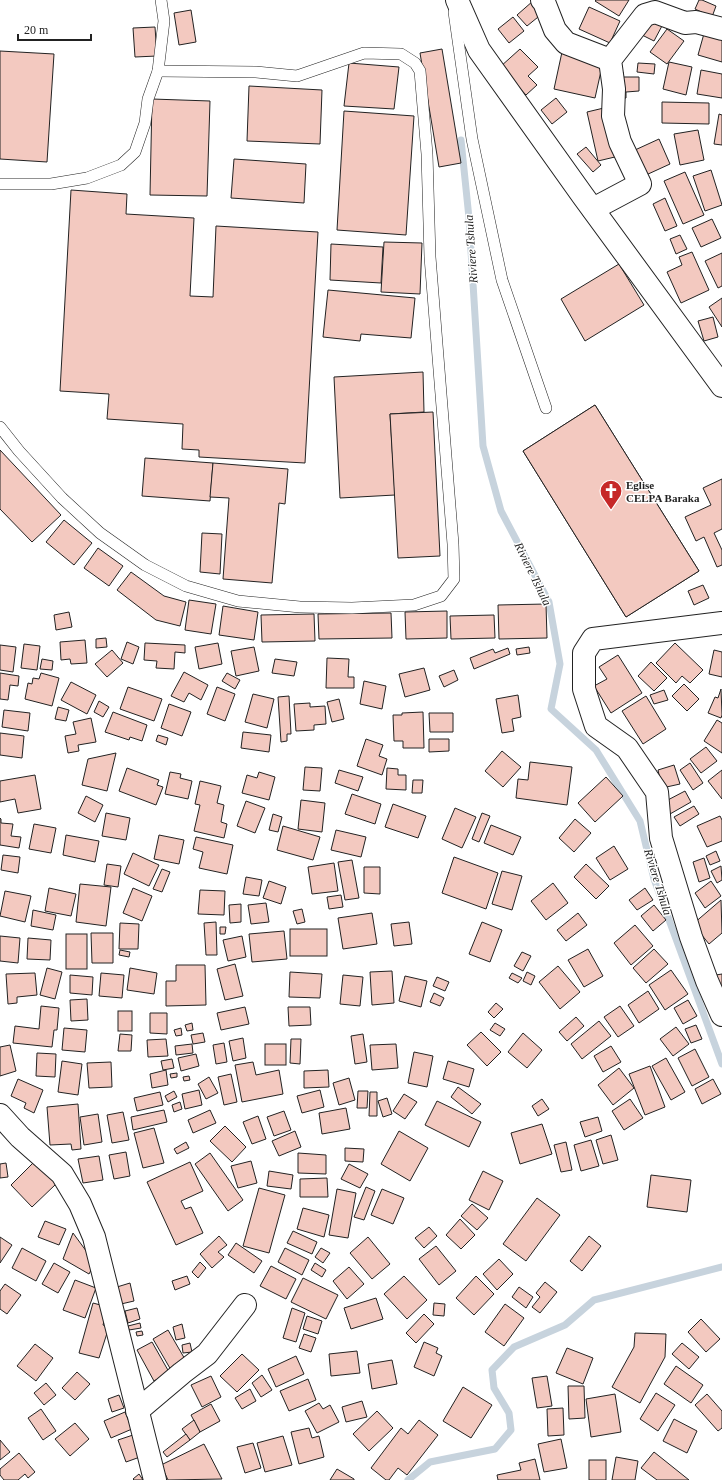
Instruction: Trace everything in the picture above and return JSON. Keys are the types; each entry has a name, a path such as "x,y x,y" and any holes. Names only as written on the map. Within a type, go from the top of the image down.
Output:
{"street":[{"path":"457,0 479,50 722,386"},
{"path":"542,0 555,30 566,43 610,60"},
{"path":"593,209 640,184 620,142 613,116 614,89 610,60 645,15 655,12 685,23 696,22 722,29"},
{"path":"722,623 593,639 584,653 584,689 596,726 627,748 657,792 661,838 707,981 722,1015"},
{"path":"0,1115 20,1137 62,1174 80,1204 94,1237 155,1480"},
{"path":"137,1411 206,1354 245,1305"}],"lane":[{"path":"0,184 52,184 87,178 120,165 135,152 145,123 148,99 158,71 164,20 161,0"},
{"path":"453,0 472,139 502,280 546,408"},
{"path":"0,427 19,451 62,498 100,533 145,565 186,586 238,600 300,607 352,608 414,605 441,596 454,579 453,544 430,257 427,154 420,71 414,63 401,54 364,53 297,76 256,72 229,73 158,71"}],"building":[{"path":"629,0 619,16 595,1"},
{"path":"699,0 716,6 712,17 695,9"},
{"path":"533,1 543,13 527,26 517,15"},
{"path":"589,7 620,21 610,43 579,29"},
{"path":"191,10 196,42 179,45 174,13"},
{"path":"513,17 524,31 509,43 498,29"},
{"path":"649,17 663,24 654,41 640,34"},
{"path":"155,27 157,56 135,57 133,28"},
{"path":"667,29 684,41 667,64 650,52"},
{"path":"705,30 722,35 722,62 698,55"},
{"path":"442,49 461,163 439,167 420,53"},
{"path":"520,49 538,67 528,76 537,85 526,95 500,67"},
{"path":"0,51 54,54 47,162 0,159"},
{"path":"562,52 603,62 595,98 554,89"},
{"path":"669,62 692,67 686,95 663,89"},
{"path":"349,63 399,67 394,109 344,106"},
{"path":"638,63 655,64 654,74 637,72"},
{"path":"701,70 722,74 722,98 697,94"},
{"path":"623,72 623,77 639,77 639,91 626,92 626,98 616,98 616,73"},
{"path":"249,86 322,90 320,144 247,141"},
{"path":"556,98 567,112 552,124 541,110"},
{"path":"152,99 210,101 207,196 150,195"},
{"path":"662,102 709,103 709,124 662,123"},
{"path":"608,107 619,156 598,161 587,112"},
{"path":"344,111 414,116 406,235 337,230"},
{"path":"719,114 722,115 722,145 714,144"},
{"path":"698,130 704,160 680,165 674,134"},
{"path":"659,139 670,164 646,175 635,150"},
{"path":"586,147 601,165 593,172 577,154"},
{"path":"234,159 306,164 304,203 231,198"},
{"path":"711,170 722,205 705,211 693,176"},
{"path":"685,172 704,215 683,224 664,181"},
{"path":"71,190 127,194 126,214 194,218 190,296 213,297 216,226 318,232 305,463 199,457 199,450 182,449 183,424 107,419 109,394 60,391"},
{"path":"665,198 677,226 665,231 653,204"},
{"path":"712,219 721,238 701,247 692,228"},
{"path":"680,235 687,249 676,254 670,239"},
{"path":"384,242 422,243 420,294 381,292"},
{"path":"331,244 383,247 381,283 330,280"},
{"path":"692,252 709,290 681,303 667,272 682,265 679,257"},
{"path":"722,253 722,286 718,288 705,261"},
{"path":"619,264 644,305 585,341 561,299"},
{"path":"328,290 415,298 411,338 361,334 360,341 323,337"},
{"path":"722,298 722,327 709,307"},
{"path":"713,317 718,337 704,341 698,321"},
{"path":"423,372 424,412 390,414 395,495 340,498 334,377"},
{"name":"Eglise CELPA Baraka","path":"595,405 699,571 626,617 523,451"},
{"name":"Eglise CELPA Baraka","path":"595,405 699,571 626,617 523,451"},
{"path":"433,412 440,556 398,558 390,414"},
{"path":"0,450 61,515 32,542 0,509"},
{"path":"145,458 213,463 210,501 142,496"},
{"path":"213,463 288,469 285,504 279,503 272,583 223,579 229,498 210,497"},
{"path":"722,479 722,529 714,533 722,550 722,565 717,567 704,537 696,541 685,517 711,505 703,488"},
{"path":"64,520 92,543 74,565 46,542"},
{"path":"202,533 222,534 220,574 200,572"},
{"path":"98,548 123,566 109,586 84,568"},
{"path":"131,572 164,596 186,602 180,626 156,620 117,590"},
{"path":"703,585 709,598 694,605 688,591"},
{"path":"189,600 216,604 211,634 185,630"},
{"path":"546,604 547,638 499,639 498,605"},
{"path":"223,606 258,612 254,640 219,635"},
{"path":"447,611 447,638 406,639 405,612"},
{"path":"69,612 72,627 56,630 54,615"},
{"path":"391,613 392,638 319,639 318,614"},
{"path":"314,614 315,641 262,642 261,615"},
{"path":"494,615 495,638 451,639 450,616"},
{"path":"106,638 107,647 96,648 96,639"},
{"path":"85,640 87,663 71,664 70,659 61,660 60,642"},
{"path":"127,642 139,647 133,664 121,659"},
{"path":"145,643 185,645 185,653 175,652 174,669 156,668 157,661 144,660"},
{"path":"218,643 222,664 199,669 195,647"},
{"path":"675,643 703,670 690,683 682,676 676,683 656,663"},
{"path":"24,644 40,646 37,670 21,668"},
{"path":"0,645 16,647 13,672 0,670"},
{"path":"254,647 259,671 236,676 231,651"},
{"path":"529,647 530,653 517,655 516,649"},
{"path":"508,648 510,654 474,669 470,658 493,649 495,653"},
{"path":"112,650 123,663 107,677 95,664"},
{"path":"714,650 722,652 722,677 709,674"},
{"path":"618,655 642,693 611,713 594,686 607,679 599,667"},
{"path":"327,658 349,659 348,677 354,677 354,688 326,688"},
{"path":"42,659 53,661 52,670 40,669"},
{"path":"275,659 297,662 294,676 272,673"},
{"path":"651,662 667,678 654,691 638,676"},
{"path":"424,668 430,690 405,697 399,674"},
{"path":"454,670 458,680 444,687 439,676"},
{"path":"184,672 208,685 201,700 189,693 184,702 171,696"},
{"path":"0,673 19,676 18,686 10,685 8,700 0,699"},
{"path":"41,673 59,678 52,706 25,699 28,683 32,684 33,678 39,679"},
{"path":"227,673 240,680 235,689 222,681"},
{"path":"364,681 386,686 382,709 360,704"},
{"path":"71,682 96,695 87,714 61,700"},
{"path":"684,684 699,699 687,711 672,696"},
{"path":"128,687 162,699 154,721 120,709"},
{"path":"217,687 235,694 225,721 207,714"},
{"path":"721,689 721,718 708,713 715,697 718,698"},
{"path":"664,690 668,700 654,704 650,695"},
{"path":"253,694 274,699 267,728 245,722"},
{"path":"518,695 521,717 512,719 514,731 502,733 496,699"},
{"path":"289,696 291,734 287,734 287,741 281,742 278,697"},
{"path":"646,696 666,729 643,744 622,711"},
{"path":"339,699 344,719 332,722 327,702"},
{"path":"99,701 109,707 103,717 94,712"},
{"path":"310,703 310,707 325,706 326,724 314,725 314,730 296,731 294,704"},
{"path":"169,704 191,712 182,736 161,728"},
{"path":"58,707 69,710 66,721 55,719"},
{"path":"4,710 30,713 28,731 2,727"},
{"path":"113,712 147,725 142,741 130,737 129,740 105,732"},
{"path":"423,712 424,748 403,748 403,741 394,741 393,715"},
{"path":"429,713 453,713 453,732 430,732"},
{"path":"91,718 96,742 78,745 79,751 68,753 65,736 76,734 73,722"},
{"path":"717,720 722,723 722,753 704,741"},
{"path":"243,732 271,735 269,752 241,748"},
{"path":"0,733 24,736 22,758 0,755"},
{"path":"158,735 168,738 166,745 156,741"},
{"path":"366,739 383,745 379,756 387,759 382,775 357,766"},
{"path":"429,739 449,739 449,751 429,752"},
{"path":"706,747 717,761 701,773 690,759"},
{"path":"502,751 521,767 503,787 485,771"},
{"path":"116,753 107,791 82,785 88,759"},
{"path":"530,762 572,767 567,805 516,798 518,779 528,780"},
{"path":"690,763 703,783 693,790 680,770"},
{"path":"674,765 680,784 662,788 658,770"},
{"path":"305,767 322,768 320,791 303,790"},
{"path":"127,768 159,780 157,785 163,787 156,805 119,791"},
{"path":"387,768 398,769 398,775 406,775 406,790 386,789"},
{"path":"339,770 363,777 358,791 335,783"},
{"path":"722,770 722,799 708,781"},
{"path":"170,772 181,774 180,778 192,781 188,799 165,794"},
{"path":"259,772 275,777 269,800 242,793 247,775 257,778"},
{"path":"35,775 41,809 18,813 15,799 0,802 0,781"},
{"path":"606,777 623,796 595,822 578,803"},
{"path":"413,780 423,780 422,793 412,793"},
{"path":"200,781 221,786 217,803 224,805 221,822 227,824 224,838 194,831 200,805 195,804"},
{"path":"685,791 691,802 670,814 664,802"},
{"path":"352,794 381,804 375,824 345,814"},
{"path":"86,796 103,805 95,822 78,813"},
{"path":"301,800 325,803 322,832 298,829"},
{"path":"246,801 265,808 255,833 237,826"},
{"path":"393,804 426,816 418,838 385,827"},
{"path":"694,806 699,814 680,826 674,817"},
{"path":"455,808 476,817 462,848 442,839"},
{"path":"106,813 130,818 126,840 102,836"},
{"path":"482,813 490,816 479,842 472,839"},
{"path":"273,814 282,817 278,832 269,830"},
{"path":"720,816 722,820 722,841 707,847 697,826"},
{"path":"0,818 1,823 13,824 11,836 21,837 19,848 0,845"},
{"path":"575,819 591,833 574,852 559,838"},
{"path":"34,824 56,828 51,853 29,849"},
{"path":"491,825 521,837 513,855 484,843"},
{"path":"283,826 320,837 313,860 277,850"},
{"path":"336,830 366,837 361,857 331,850"},
{"path":"66,835 99,841 95,862 63,855"},
{"path":"159,835 184,840 179,864 154,859"},
{"path":"196,837 233,845 227,874 199,868 203,852 193,849"},
{"path":"614,846 628,869 610,880 596,858"},
{"path":"716,851 720,861 710,865 706,856"},
{"path":"133,853 159,865 149,886 124,874"},
{"path":"3,855 20,857 18,873 1,870"},
{"path":"454,857 498,873 486,909 442,893"},
{"path":"704,858 710,878 699,882 693,862"},
{"path":"352,860 359,898 345,900 338,862"},
{"path":"334,863 338,891 312,894 308,867"},
{"path":"107,864 121,866 118,887 104,885"},
{"path":"586,864 609,886 596,899 574,877"},
{"path":"721,866 722,880 717,883 711,871"},
{"path":"364,867 380,867 380,894 364,893"},
{"path":"162,869 170,872 162,892 153,889"},
{"path":"502,871 522,876 512,910 492,904"},
{"path":"246,877 262,880 259,896 243,894"},
{"path":"269,881 286,887 281,904 263,898"},
{"path":"711,881 721,896 705,908 695,893"},
{"path":"553,883 568,903 546,920 531,901"},
{"path":"80,884 111,887 106,926 76,922"},
{"path":"49,888 76,894 71,916 45,911"},
{"path":"133,888 152,896 142,921 123,913"},
{"path":"645,888 653,900 637,910 629,900"},
{"path":"200,890 225,891 224,915 198,914"},
{"path":"5,891 31,896 25,922 0,916"},
{"path":"341,895 343,907 329,909 327,897"},
{"path":"721,900 722,933 709,944 693,924"},
{"path":"266,903 269,922 251,924 248,905"},
{"path":"241,904 241,922 230,923 229,905"},
{"path":"654,905 666,920 653,931 641,916"},
{"path":"302,909 305,922 297,924 293,911"},
{"path":"33,910 56,915 53,930 31,926"},
{"path":"372,913 377,944 343,949 338,918"},
{"path":"578,913 587,925 566,941 557,930"},
{"path":"216,922 217,955 206,955 204,923"},
{"path":"409,922 412,944 394,946 391,924"},
{"path":"482,922 502,930 490,962 469,954"},
{"path":"120,923 139,924 138,949 119,949"},
{"path":"635,925 653,946 631,965 614,943"},
{"path":"220,927 226,927 225,934 220,934"},
{"path":"290,929 327,929 327,956 290,956"},
{"path":"284,931 287,959 252,962 249,934"},
{"path":"91,933 113,933 113,963 92,963"},
{"path":"66,934 87,934 87,969 66,969"},
{"path":"0,936 20,938 18,963 0,961"},
{"path":"242,936 246,957 228,961 223,940"},
{"path":"28,938 51,940 50,960 27,959"},
{"path":"588,949 603,976 584,987 568,960"},
{"path":"654,949 668,964 646,983 633,968"},
{"path":"120,950 130,952 129,957 119,955"},
{"path":"522,952 531,956 523,971 514,966"},
{"path":"235,964 243,996 225,1000 217,969"},
{"path":"176,965 205,965 206,1005 166,1006 166,981 176,981"},
{"path":"558,966 580,992 560,1009 539,982"},
{"path":"47,968 62,972 55,999 40,995"},
{"path":"130,968 157,973 154,994 127,990"},
{"path":"671,970 688,994 665,1010 649,985"},
{"path":"392,971 394,1003 372,1005 370,972"},
{"path":"290,972 322,974 320,998 289,997"},
{"path":"527,972 535,976 531,985 523,981"},
{"path":"35,973 37,995 17,997 17,1003 8,1004 6,974"},
{"path":"101,973 124,975 122,998 99,996"},
{"path":"512,973 522,978 518,983 509,978"},
{"path":"722,974 722,996 716,975"},
{"path":"70,975 93,977 92,995 70,993"},
{"path":"343,975 363,977 360,1006 340,1004"},
{"path":"405,976 427,981 421,1007 399,1001"},
{"path":"437,977 449,982 445,991 433,986"},
{"path":"648,991 659,1009 639,1023 628,1005"},
{"path":"434,993 444,998 440,1006 430,1002"},
{"path":"87,999 88,1020 71,1021 70,1000"},
{"path":"688,1000 697,1016 683,1024 674,1008"},
{"path":"496,1003 503,1009 494,1018 488,1012"},
{"path":"41,1006 59,1008 57,1030 54,1030 52,1047 13,1043 15,1026 39,1029"},
{"path":"620,1006 634,1026 618,1037 604,1017"},
{"path":"245,1007 249,1024 221,1030 217,1013"},
{"path":"288,1007 310,1007 311,1025 289,1026"},
{"path":"118,1011 132,1011 132,1031 118,1031"},
{"path":"150,1013 167,1013 167,1034 150,1033"},
{"path":"576,1017 584,1026 567,1041 559,1032"},
{"path":"599,1021 611,1036 582,1059 571,1044"},
{"path":"192,1023 193,1030 187,1031 185,1025"},
{"path":"495,1023 505,1029 500,1036 490,1030"},
{"path":"696,1025 702,1039 691,1043 685,1029"},
{"path":"676,1027 689,1044 673,1056 660,1039"},
{"path":"64,1028 87,1030 85,1052 62,1050"},
{"path":"181,1028 182,1035 176,1036 174,1030"},
{"path":"481,1032 501,1052 487,1066 467,1045"},
{"path":"203,1033 205,1042 193,1044 191,1035"},
{"path":"523,1033 542,1050 527,1068 508,1052"},
{"path":"120,1034 132,1035 131,1051 118,1051"},
{"path":"363,1034 367,1062 355,1064 351,1036"},
{"path":"243,1038 246,1058 233,1061 229,1041"},
{"path":"166,1039 168,1056 148,1057 147,1040"},
{"path":"291,1039 301,1039 300,1064 290,1063"},
{"path":"224,1043 227,1062 216,1064 213,1045"},
{"path":"192,1044 193,1053 176,1055 175,1046"},
{"path":"265,1044 286,1044 286,1065 265,1065"},
{"path":"396,1044 398,1068 372,1070 370,1045"},
{"path":"10,1045 16,1071 0,1076 0,1047"},
{"path":"611,1046 621,1062 603,1072 594,1056"},
{"path":"695,1049 709,1077 692,1086 678,1058"},
{"path":"414,1052 433,1056 427,1087 408,1083"},
{"path":"37,1053 56,1054 55,1077 36,1076"},
{"path":"196,1054 199,1066 181,1071 178,1058"},
{"path":"666,1058 685,1092 671,1100 652,1066"},
{"path":"172,1059 174,1068 163,1070 161,1061"},
{"path":"62,1061 82,1064 78,1095 58,1092"},
{"path":"448,1061 474,1069 469,1087 443,1079"},
{"path":"111,1062 112,1087 89,1088 87,1063"},
{"path":"253,1062 256,1075 279,1070 283,1094 242,1102 235,1065"},
{"path":"650,1066 665,1107 645,1115 629,1074"},
{"path":"619,1068 634,1088 613,1105 598,1085"},
{"path":"166,1070 168,1085 152,1088 150,1074"},
{"path":"328,1070 329,1087 304,1088 304,1071"},
{"path":"177,1073 177,1077 171,1078 170,1074"},
{"path":"231,1074 237,1102 224,1105 218,1077"},
{"path":"189,1076 190,1080 184,1081 183,1077"},
{"path":"209,1077 218,1093 206,1099 198,1084"},
{"path":"349,1078 355,1100 339,1105 333,1083"},
{"path":"18,1079 43,1090 34,1113 24,1108 26,1103 11,1096"},
{"path":"713,1079 721,1094 702,1104 695,1089"},
{"path":"458,1087 481,1104 472,1114 451,1097"},
{"path":"199,1090 202,1105 185,1109 182,1094"},
{"path":"320,1090 324,1107 302,1113 297,1096"},
{"path":"174,1091 177,1097 168,1102 165,1096"},
{"path":"358,1091 368,1091 367,1108 357,1108"},
{"path":"160,1092 163,1105 137,1111 134,1098"},
{"path":"370,1092 377,1092 377,1116 369,1116"},
{"path":"404,1094 417,1102 405,1119 393,1111"},
{"path":"387,1098 392,1114 383,1117 378,1101"},
{"path":"542,1099 549,1109 538,1116 532,1106"},
{"path":"630,1099 643,1118 624,1130 612,1111"},
{"path":"437,1101 481,1122 469,1147 425,1125"},
{"path":"180,1102 182,1109 174,1112 172,1105"},
{"path":"78,1104 81,1149 72,1150 71,1144 50,1145 47,1107"},
{"path":"346,1108 350,1129 322,1134 319,1113"},
{"path":"164,1110 167,1122 133,1130 131,1117"},
{"path":"210,1110 216,1123 193,1133 188,1120"},
{"path":"284,1111 291,1130 274,1136 267,1117"},
{"path":"123,1112 129,1140 112,1143 107,1115"},
{"path":"98,1114 102,1142 84,1145 80,1117"},
{"path":"258,1116 266,1139 252,1144 243,1122"},
{"path":"598,1117 602,1131 585,1137 580,1122"},
{"path":"542,1124 552,1154 520,1164 511,1133"},
{"path":"225,1126 246,1147 232,1162 210,1141"},
{"path":"154,1128 164,1163 143,1168 134,1133"},
{"path":"295,1131 301,1147 279,1156 272,1141"},
{"path":"399,1131 428,1148 410,1181 381,1164"},
{"path":"611,1135 618,1160 603,1164 596,1140"},
{"path":"591,1140 599,1166 581,1171 574,1145"},
{"path":"186,1142 189,1148 177,1154 174,1149"},
{"path":"566,1142 572,1170 561,1172 554,1145"},
{"path":"345,1148 364,1149 363,1162 345,1161"},
{"path":"126,1152 130,1176 114,1179 109,1155"},
{"path":"210,1153 243,1200 228,1211 195,1164"},
{"path":"298,1153 326,1155 326,1174 298,1173"},
{"path":"99,1156 103,1180 83,1183 78,1159"},
{"path":"251,1161 257,1183 238,1188 231,1166"},
{"path":"34,1162 56,1184 32,1207 11,1185"},
{"path":"190,1162 203,1191 181,1201 185,1209 191,1207 203,1233 176,1245 147,1182"},
{"path":"6,1163 8,1177 0,1178 0,1164"},
{"path":"349,1164 368,1174 360,1188 341,1179"},
{"path":"269,1171 293,1175 291,1189 267,1186"},
{"path":"483,1171 503,1181 489,1210 469,1200"},
{"path":"651,1175 691,1180 687,1212 647,1207"},
{"path":"327,1178 328,1197 300,1197 300,1179"},
{"path":"366,1187 375,1191 364,1220 354,1217"},
{"path":"259,1188 285,1195 269,1253 243,1246"},
{"path":"337,1189 356,1193 348,1238 329,1235"},
{"path":"382,1189 404,1198 393,1224 371,1215"},
{"path":"537,1198 560,1215 526,1261 503,1244"},
{"path":"472,1204 488,1218 477,1230 461,1216"},
{"path":"303,1208 329,1215 324,1237 297,1229"},
{"path":"460,1219 475,1235 461,1249 446,1235"},
{"path":"45,1221 66,1229 59,1245 38,1237"},
{"path":"429,1227 437,1236 424,1248 415,1238"},
{"path":"293,1231 317,1242 312,1254 287,1243"},
{"path":"73,1233 95,1263 89,1274 63,1259"},
{"path":"219,1236 227,1245 218,1252 224,1257 212,1268 200,1254"},
{"path":"589,1236 601,1246 582,1271 570,1261"},
{"path":"0,1237 12,1245 0,1263"},
{"path":"368,1237 390,1264 372,1279 350,1253"},
{"path":"236,1243 262,1261 254,1273 228,1255"},
{"path":"436,1246 456,1271 439,1285 419,1259"},
{"path":"22,1248 46,1261 36,1281 12,1268"},
{"path":"285,1248 309,1260 302,1275 278,1262"},
{"path":"321,1248 330,1253 323,1263 315,1257"},
{"path":"499,1259 513,1274 497,1290 483,1274"},
{"path":"200,1262 206,1268 198,1278 192,1272"},
{"path":"54,1263 70,1272 58,1293 42,1284"},
{"path":"315,1263 326,1270 322,1277 311,1270"},
{"path":"271,1266 296,1279 286,1299 260,1286"},
{"path":"349,1267 364,1284 347,1299 333,1281"},
{"path":"187,1276 190,1284 175,1290 172,1281"},
{"path":"404,1276 427,1300 407,1319 384,1294"},
{"path":"476,1276 494,1294 474,1315 456,1298"},
{"path":"303,1278 338,1295 326,1319 291,1302"},
{"path":"75,1280 96,1288 85,1318 63,1310"},
{"path":"545,1282 557,1292 540,1313 532,1307 540,1297 536,1293"},
{"path":"130,1283 134,1301 121,1304 117,1287"},
{"path":"5,1284 21,1295 7,1314 0,1309 0,1291"},
{"path":"519,1287 533,1297 526,1308 512,1297"},
{"path":"376,1298 383,1319 351,1329 344,1308"},
{"path":"93,1303 108,1307 103,1325 109,1327 99,1358 79,1353"},
{"path":"434,1303 445,1304 444,1316 433,1315"},
{"path":"505,1304 524,1318 504,1346 485,1332"},
{"path":"137,1308 140,1319 128,1323 125,1311"},
{"path":"292,1308 305,1313 296,1342 283,1338"},
{"path":"424,1314 434,1324 416,1343 406,1333"},
{"path":"307,1316 322,1321 318,1334 303,1329"},
{"path":"701,1319 720,1339 706,1352 688,1332"},
{"path":"140,1323 141,1328 129,1330 128,1326"},
{"path":"182,1324 185,1338 176,1340 173,1327"},
{"path":"168,1330 186,1361 171,1370 153,1339"},
{"path":"142,1331 143,1335 137,1336 136,1332"},
{"path":"635,1333 666,1334 665,1357 640,1403 612,1387 634,1347"},
{"path":"304,1334 316,1338 311,1352 299,1348"},
{"path":"152,1342 169,1372 154,1381 137,1350"},
{"path":"424,1342 438,1348 436,1353 442,1356 434,1376 414,1367"},
{"path":"190,1343 192,1352 183,1353 182,1345"},
{"path":"682,1343 699,1357 689,1369 672,1354"},
{"path":"35,1344 53,1358 36,1381 17,1366"},
{"path":"567,1348 593,1358 583,1384 556,1373"},
{"path":"357,1351 360,1373 331,1376 329,1354"},
{"path":"242,1354 259,1370 237,1392 220,1376"},
{"path":"296,1356 304,1374 276,1387 268,1369"},
{"path":"392,1360 397,1384 372,1389 368,1364"},
{"path":"676,1366 703,1385 691,1403 664,1384"},
{"path":"77,1372 90,1384 75,1400 62,1388"},
{"path":"262,1375 272,1390 261,1397 252,1383"},
{"path":"211,1376 221,1397 202,1407 191,1385"},
{"path":"547,1376 552,1406 537,1408 532,1378"},
{"path":"308,1379 316,1400 289,1411 280,1391"},
{"path":"46,1383 56,1395 44,1405 34,1393"},
{"path":"568,1386 584,1386 585,1418 569,1419"},
{"path":"463,1387 492,1405 471,1438 443,1421"},
{"path":"250,1389 256,1401 242,1409 235,1398"},
{"path":"656,1393 675,1405 658,1431 640,1419"},
{"path":"615,1394 621,1432 591,1437 586,1399"},
{"path":"707,1394 722,1411 722,1428 718,1431 695,1405"},
{"path":"119,1395 124,1408 112,1412 108,1399"},
{"path":"362,1401 367,1417 346,1422 342,1407"},
{"path":"319,1403 323,1409 330,1405 339,1422 317,1433 305,1411"},
{"path":"211,1404 220,1421 200,1432 191,1415"},
{"path":"563,1408 564,1435 548,1436 547,1409"},
{"path":"41,1409 56,1431 43,1440 28,1418"},
{"path":"377,1411 393,1428 369,1451 353,1434"},
{"path":"125,1412 132,1429 111,1438 104,1421"},
{"path":"674,1419 697,1431 687,1453 663,1441"},
{"path":"194,1420 200,1432 190,1440 182,1429"},
{"path":"419,1420 438,1435 407,1475 398,1468 389,1480 386,1480 371,1468 401,1428 408,1434"},
{"path":"75,1423 89,1439 70,1456 55,1439"},
{"path":"309,1428 312,1438 319,1436 324,1457 299,1464 291,1432"},
{"path":"186,1434 190,1440 167,1457 163,1452"},
{"path":"133,1435 140,1457 126,1462 118,1440"},
{"path":"283,1436 292,1465 265,1472 257,1443"},
{"path":"561,1439 567,1468 544,1472 538,1444"},
{"path":"0,1440 10,1452 0,1460"},
{"path":"253,1443 261,1468 245,1473 237,1447"},
{"path":"204,1444 222,1479 168,1480 161,1465"},
{"path":"654,1452 689,1480 657,1480 641,1468"},
{"path":"19,1453 35,1472 28,1478 25,1474 18,1480 4,1480 0,1475 0,1469"},
{"path":"616,1457 638,1461 635,1480 612,1480"},
{"path":"535,1459 540,1480 498,1480 497,1475 521,1470 519,1463"},
{"path":"589,1460 606,1460 606,1480 589,1480"},
{"path":"337,1469 354,1479 354,1480 330,1480"},
{"path":"139,1474 143,1480 133,1479"}],"waterway":[{"name":"Riviere Tshula","path":"461,140 469,218 483,446 501,511 549,602 560,664 551,709 596,750 640,821 654,879 722,1064"},
{"path":"408,1480 430,1462 495,1449 511,1430 509,1413 494,1388 492,1370 514,1347 565,1325 594,1300 722,1267"}],"place":[{"name":"Eglise CELPA Baraka","path":"611,510"}]}
